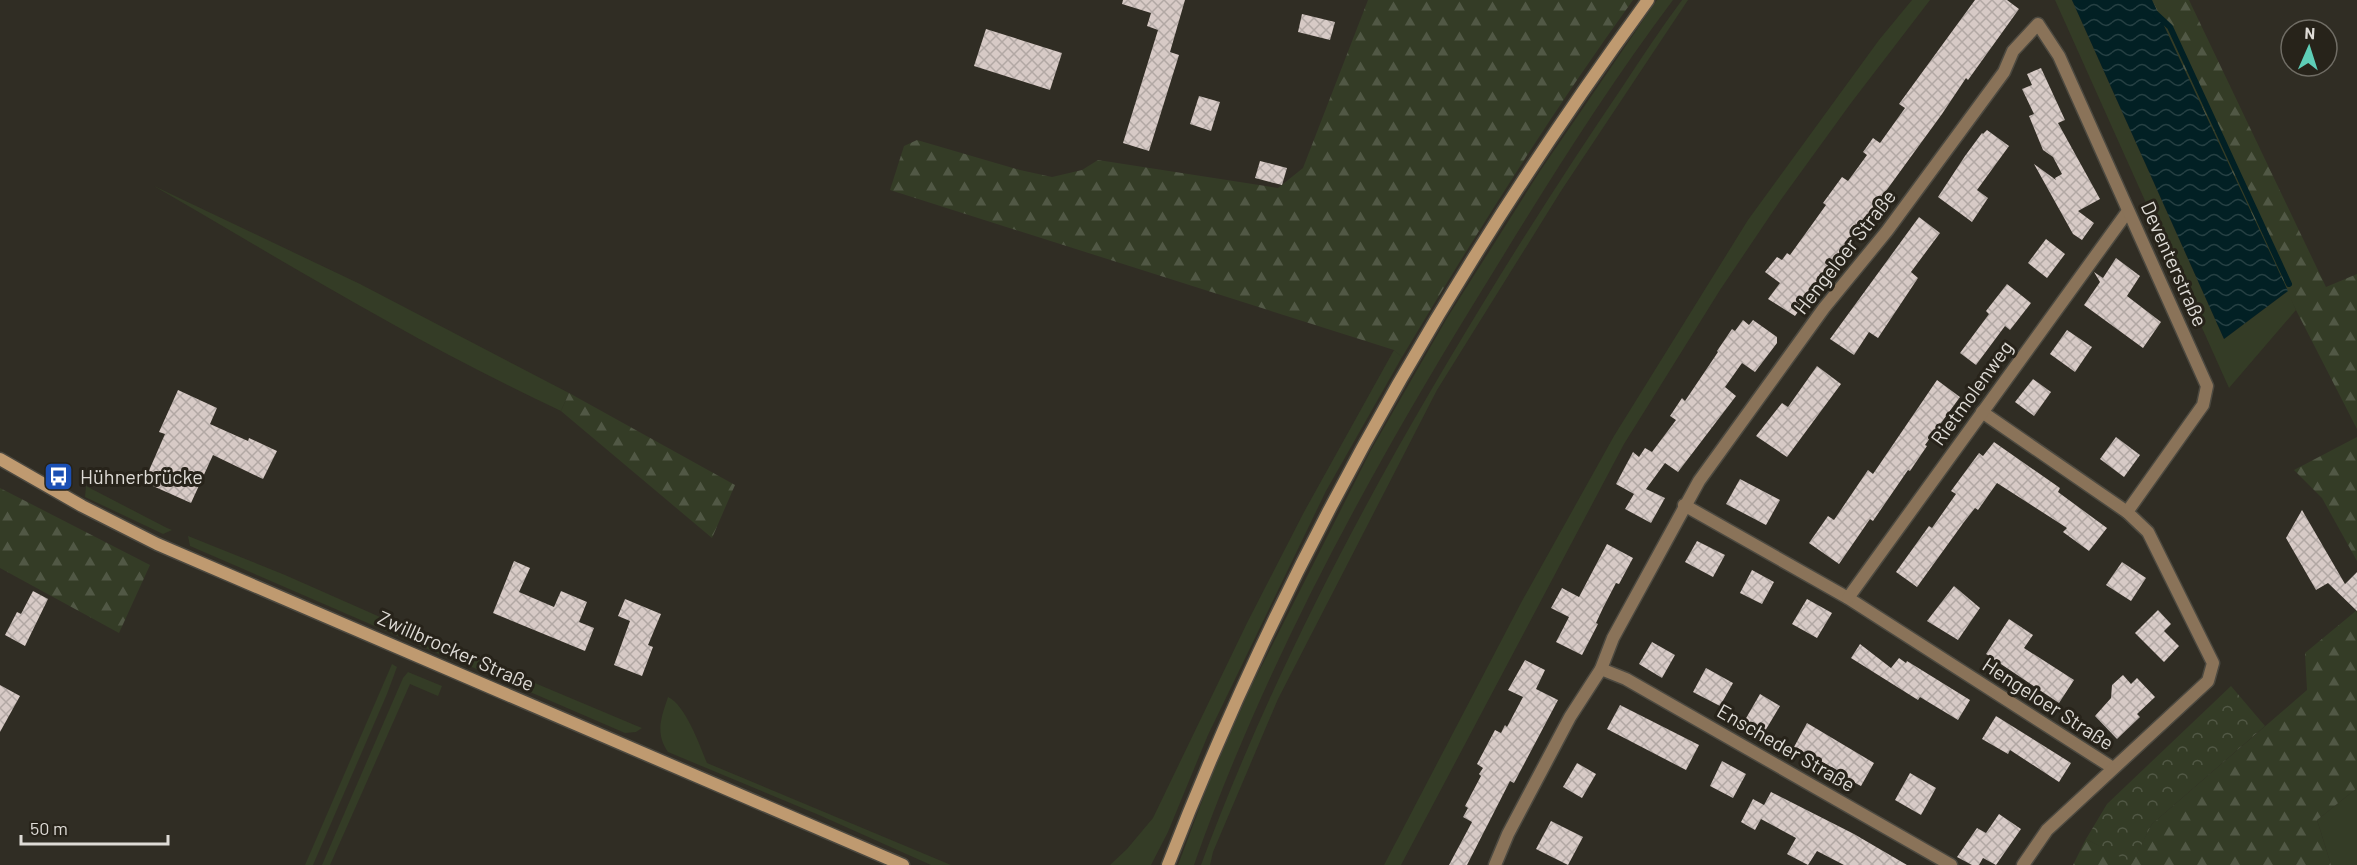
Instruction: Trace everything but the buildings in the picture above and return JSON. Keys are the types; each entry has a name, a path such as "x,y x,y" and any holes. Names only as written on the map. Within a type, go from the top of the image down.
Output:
{"main road":[{"path":"1168,865 1205,769 1290,586 1377,420 1461,276 1586,85 1648,0"},
{"name":"Zwillbrocker Straße","path":"0,459 82,506 158,544 903,865"}],"street":[{"name":"Deventerstraße","path":"2038,24 2060,56 2207,386 2203,405 2127,512"},
{"name":"Hengeloer Straße","path":"1601,669 1612,638 1699,481 1824,308 1887,231 2004,72 2013,51 2038,24"},
{"name":"Rietmolenweg","path":"1848,598 2128,211"},
{"path":"1982,412 2127,512 2148,532 2213,663 2208,681 2047,830 2023,865"},
{"name":"Hengeloer Straße","path":"1684,505 1848,598 2113,768"},
{"path":"1495,865 1508,834 1570,717 1601,669"},
{"name":"Enscheder Straße","path":"1601,669 1626,679 1951,865"}],"green space":[{"path":"1368,0 1633,0 1572,87 1514,176 1402,357 1394,350 890,190 904,146 917,140 1052,177 1082,170 1098,160 1278,188 1303,168"},
{"path":"1657,0 1673,0 1602,101 1535,204 1449,345 1366,488 1290,636 1255,711 1194,865 1178,865 1210,780 1250,689 1371,450 1447,318 1540,171"},
{"path":"1682,0 1688,0 1561,191 1437,390 1278,699 1213,852 1210,865 1201,865 1264,711 1336,562 1375,489 1516,250"},
{"path":"1912,0 1930,0 1780,201 1720,290 1624,444 1401,865 1384,865 1522,601 1614,436 1748,220 1879,40"},
{"path":"2055,0 2072,0 2224,339 2288,291 2296,310 2229,388"},
{"path":"2152,0 2189,0 2326,287 2357,274 2357,429 2296,310"},
{"path":"154,186 360,284 569,393 561,411 406,331"},
{"path":"1394,350 1402,357 1326,491 1208,735 1168,832 1151,865 1110,865 1153,818 1247,623 1304,512"},
{"path":"569,393 735,485 712,538 561,411"},
{"path":"2357,437 2357,561 2322,498 2294,470"},
{"path":"86,486 172,530 163,534 85,497"},
{"path":"0,488 150,565 119,633 0,568"},
{"path":"188,536 285,575 457,651 453,660 190,546"},
{"path":"2357,610 2357,788 2317,820 2331,865 2073,865 2086,839 2132,862 2152,824 2307,690 2305,653"},
{"path":"468,655 642,728 636,732 625,733 465,664"},
{"path":"392,664 397,667 387,694 313,865 305,865"},
{"path":"408,672 442,686 438,696 410,684 330,865 322,865 403,678"},
{"path":"2231,686 2265,726 2152,824 2132,863 2086,839 2107,804"},
{"path":"668,697 686,716 707,763 951,865 931,865 668,752 660,732 660,725"},
{"path":"2357,788 2357,865 2331,865 2317,820"}],"water":[{"path":"2072,0 2152,0 2288,291 2224,339"}],"waterway":[{"path":"2156,14 2170,27 2289,284"}],"place":[{"name":"Hühnerbrücke","path":"59,477"}]}
